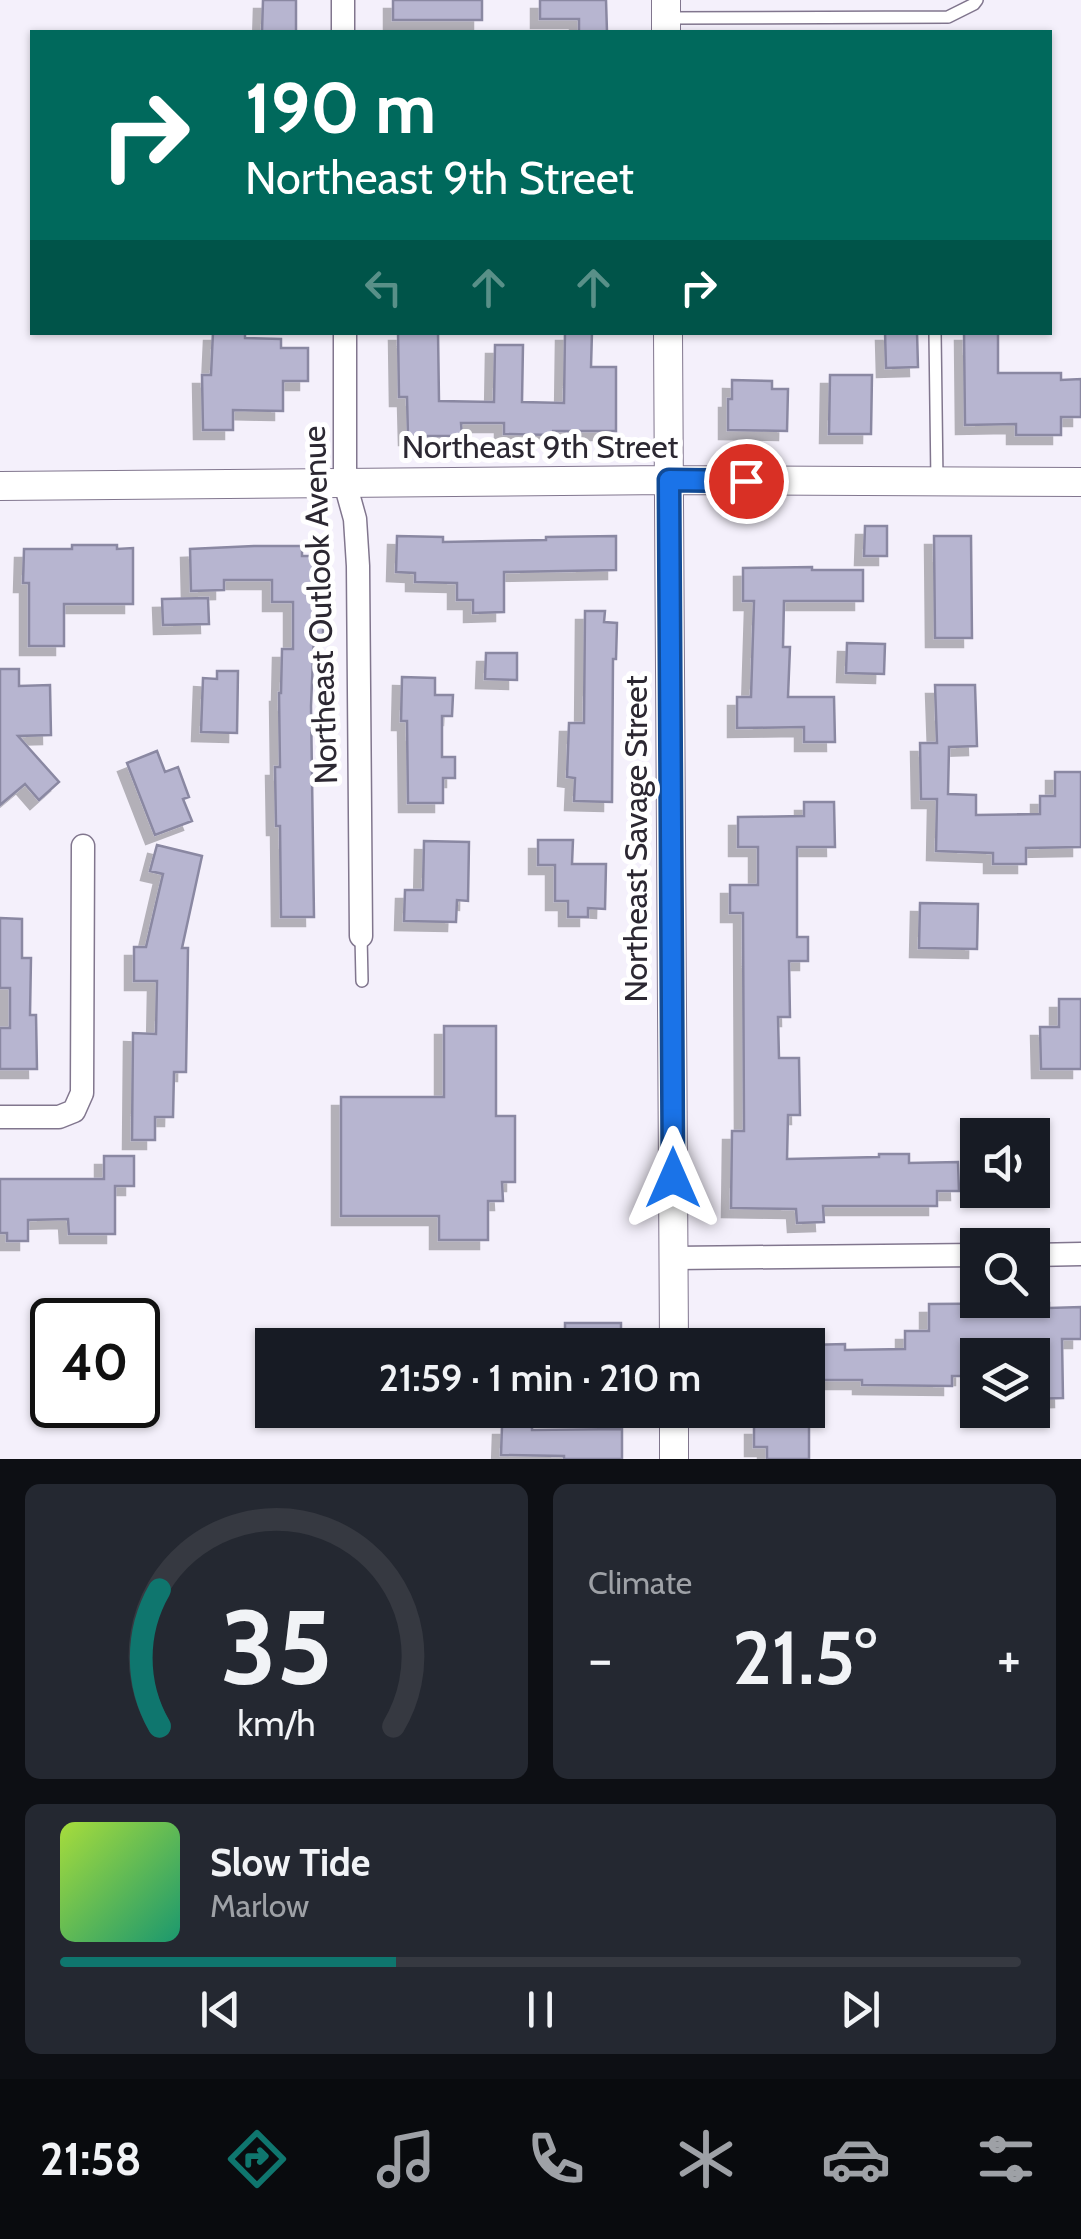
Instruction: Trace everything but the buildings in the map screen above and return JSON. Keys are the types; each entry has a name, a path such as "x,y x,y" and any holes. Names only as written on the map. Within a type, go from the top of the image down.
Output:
{"street":[{"path":"343,0 344,30"},
{"name":"Northeast Outlook Avenue","path":"345,335 346,484 355,519 358,566 361,936"},
{"name":"Northeast Savage Street","path":"668,335 674,1328"},
{"name":"Northeast 9th Street","path":"0,486 669,480 1081,482"},
{"path":"0,1117 59,1116 74,1111 82,1092 83,846"},
{"path":"1050,1255 1081,1254"},
{"path":"674,1258 960,1255"},
{"path":"674,1428 674,1459"}],"lane":[{"path":"666,17 948,17 977,0"},
{"path":"935,335 937,482"},
{"path":"361,936 362,982"}],"route":[{"path":"673,1178 669,480 746,481"}]}
